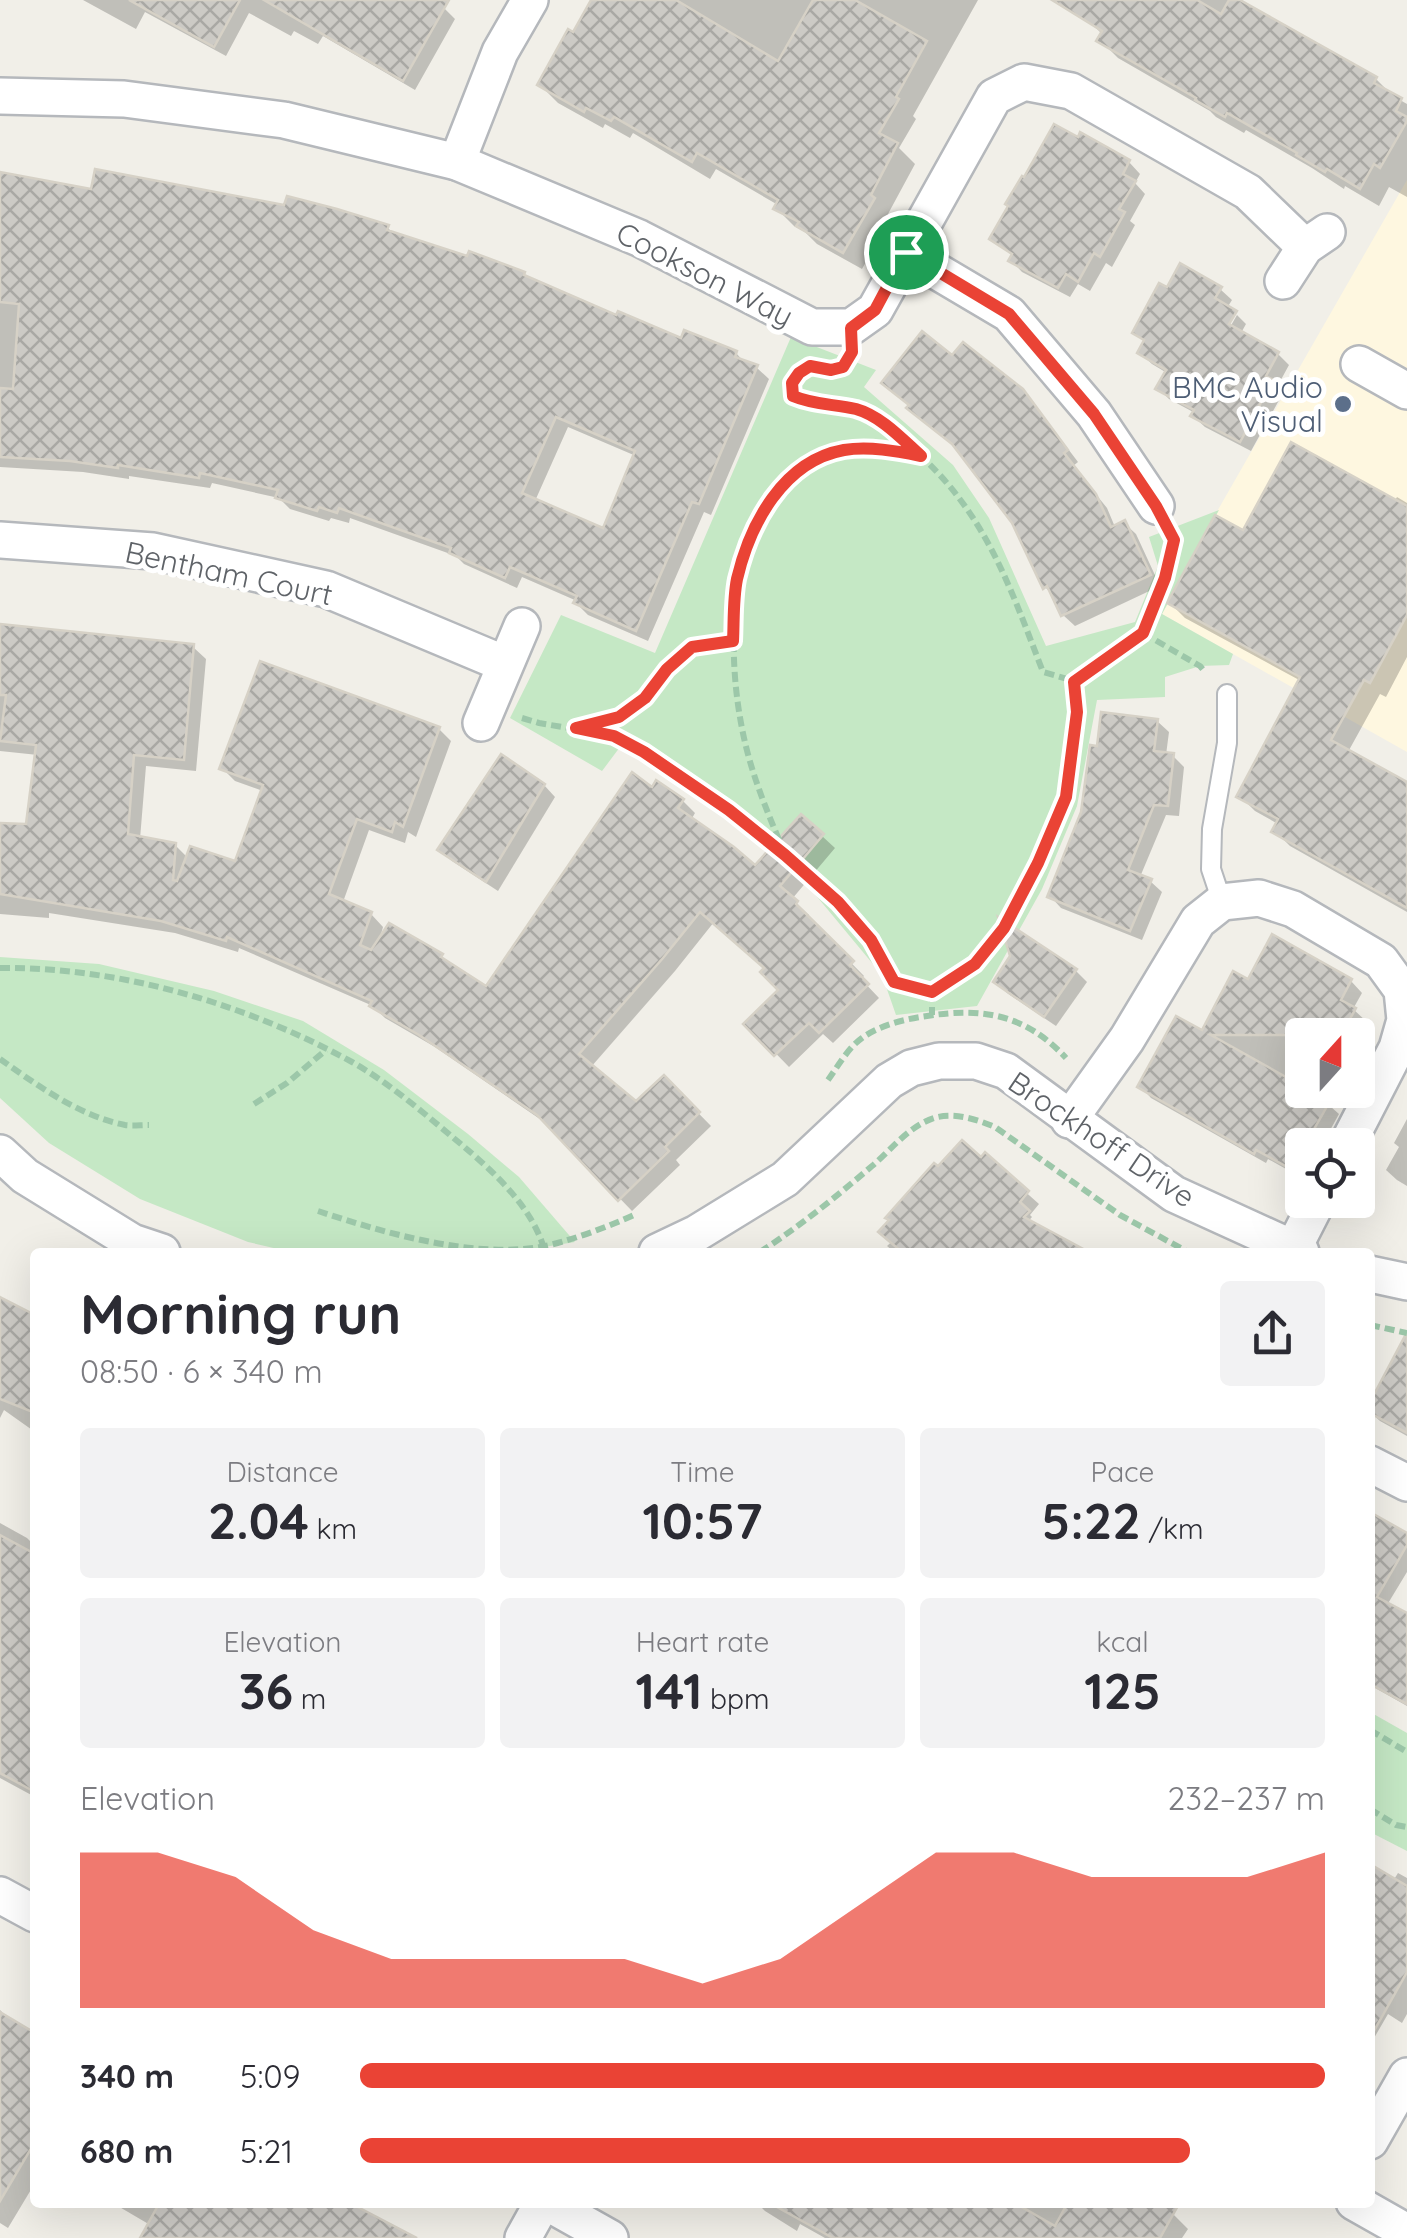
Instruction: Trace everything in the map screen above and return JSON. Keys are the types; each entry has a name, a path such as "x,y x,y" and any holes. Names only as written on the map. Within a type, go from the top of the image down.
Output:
{"street":[{"path":"458,162 500,52 530,0"},
{"name":"Cookson Way","path":"0,96 124,99 284,120 458,162 639,238 812,327 851,328 875,310 994,97 1024,82 1072,91 1248,192 1316,240 1283,281"},
{"path":"906,252 1009,314 1094,414 1156,506"},
{"path":"1359,364 1407,391"},
{"name":"Bentham Court","path":"0,540 153,551 326,589 506,664"},
{"path":"485,714 522,626"},
{"path":"1069,1120 1127,1040 1198,921 1222,902 1259,898 1293,909 1381,961 1402,990 1406,1020 1397,1048 1356,1128"},
{"name":"Brockhoff Drive","path":"664,1248 785,1179 889,1081 911,1068 939,1061 976,1062 1006,1072 1174,1194 1291,1248"},
{"path":"0,1153 25,1176 132,1242 150,1248"},
{"path":"1298,1248 1311,1218"},
{"path":"1375,1275 1407,1282"},
{"path":"1375,1467 1407,1483"},
{"path":"0,1895 30,1911"},
{"path":"1375,2133 1407,2076"},
{"path":"523,2238 541,2208"},
{"path":"556,2208 610,2238"},
{"path":"1365,2208 1407,2232"}],"lane":[{"path":"1222,902 1211,869 1211,856 1227,743 1227,694"}],"path":[{"path":"820,368 810,366 799,373 792,383 793,396 808,403 858,410 881,421 943,475 984,532 1043,672 1074,682"},
{"path":"785,855 756,787 734,683 737,582 748,544 766,507 786,480 811,461 844,450 884,450 921,456"},
{"path":"1074,682 1143,633 1165,578 1174,540 1156,506"},
{"path":"1143,633 1200,666 1227,694"},
{"path":"576,728 619,717 645,698 667,669 692,647 733,641"},
{"path":"485,714 614,736 644,752 729,810 838,902 871,940 894,982 932,992 975,964 1004,928 1038,863 1066,797 1077,712 1074,682"},
{"path":"0,968 108,976 192,996 274,1026 354,1064 422,1111 482,1163 521,1204 543,1248"},
{"path":"932,992 932,1015"},
{"path":"254,1104 326,1050"},
{"path":"0,1059 41,1088 90,1112 126,1125 149,1125"},
{"path":"766,1248 815,1215 908,1134 932,1118 952,1116 995,1126 1120,1215 1181,1248"},
{"path":"549,1248 645,1210"},
{"path":"318,1212 434,1242 485,1248"},
{"path":"1375,1326 1407,1333"},
{"path":"1375,1733 1407,1752"},
{"path":"1375,1812 1407,1828"}],"shaded area":[{"path":"1407,180 1407,752 1162,614"}],"green space":[{"path":"791,337 876,370 864,387 953,465 989,518 1046,646 1135,622 1158,566 1149,537 1219,510 1162,614 1233,654 1229,665 1200,666 1165,677 1165,697 1097,700 1077,806 1042,889 977,1006 896,1015 882,975 799,875 698,794 620,747 602,771 510,718 561,615 655,653"},
{"path":"0,957 99,964 214,991 303,1021 384,1070 519,1177 575,1242 538,1248 274,1248 248,1242 140,1199 49,1143 0,1098"},
{"path":"1375,1715 1407,1733 1407,1851 1375,1835"}],"building":[{"path":"129,0 240,0 214,47"},
{"path":"264,0 449,0 403,81"},
{"path":"591,0 676,0 778,61 813,0 855,0 927,41 879,133 898,143 871,195 875,198 843,253 773,209 778,200 697,153 692,162 614,117 611,121 586,108 584,112 537,85 568,29 573,32"},
{"path":"1052,0 1197,0 1221,14 1229,0 1240,0 1377,77 1374,83 1402,98 1396,111 1407,121 1380,168 1374,164 1360,189 1227,113 1225,117 1096,41 1102,31"},
{"path":"1054,124 1078,137 1080,132 1130,160 1123,174 1136,181 1119,209 1125,212 1100,257 1094,253 1078,282 1066,274 1058,288 1008,261 1012,254 989,239 1008,206 1005,204"},
{"path":"95,169 284,205 287,196 337,209 389,225 387,230 467,256 469,251 525,272 524,275 616,315 618,311 681,338 684,330 737,351 735,357 758,365 699,504 692,502 636,631 573,603 577,596 510,567 505,578 449,553 451,548 339,508 337,513 319,507 317,511 275,498 278,490 200,473 199,478 118,465 0,457 0,388 13,389 19,304 0,302 0,172 91,189","holes":["556,417 635,451 603,528 522,493"]},
{"path":"1180,263 1222,287 1215,298 1237,311 1229,324 1279,352 1266,376 1273,380 1240,442 1190,416 1194,410 1155,389 1166,370 1137,353 1144,340 1132,333 1159,283 1167,287"},
{"path":"922,331 952,355 963,342 1023,389 1068,450 1064,453 1096,494 1111,527 1125,520 1151,575 1061,616 1047,586 1043,589 1012,523 952,444 881,383"},
{"path":"1291,442 1407,506 1407,615 1370,683 1364,680 1331,740 1407,782 1407,908 1271,832 1278,819 1236,797 1300,677 1167,603 1215,515 1243,530"},
{"path":"0,624 194,644 184,760 134,755 128,834 176,843 173,880 177,881 190,846 235,861 263,785 219,769 260,661 440,727 403,827 395,822 392,832 357,819 329,894 372,912 360,945 371,950 389,923 443,954 441,957 486,986 632,772 652,787 656,780 684,799 678,808 755,865 801,814 824,834 780,886 854,961 850,965 869,984 819,1033 809,1023 774,1056 743,1024 778,990 760,972 764,968 700,912 579,1054 636,1101 664,1075 700,1112 665,1147 669,1151 618,1201 537,1115 369,1006 372,1001 227,937 226,941 161,921 0,894 0,823 26,824 36,745 0,741 6,695 0,695"},
{"path":"1101,712 1158,719 1154,751 1174,753 1168,806 1154,805 1128,870 1152,879 1130,931 1047,897 1081,812 1090,745 1097,746"},
{"path":"501,754 545,784 486,882 437,850"},
{"path":"998,917 1077,969 1044,1017 993,982 1010,956"},
{"path":"1272,934 1352,979 1341,1000 1356,1008 1350,1018 1285,1018 1285,1035 1211,1035 1285,1076 1285,1108 1326,1108 1315,1128 1285,1128 1285,1166 1256,1150 1254,1154 1137,1087 1176,1016 1202,1030 1233,971 1248,979"},
{"path":"962,1140 981,1157 985,1152 1029,1191 1020,1202 1030,1211 1024,1217 1082,1248 897,1248 878,1232 889,1220 885,1218 934,1163 938,1166"},
{"path":"0,1297 30,1312 30,1411 0,1399"},
{"path":"1407,1332 1407,1433 1375,1416 1375,1393"},
{"path":"1375,1515 1407,1533 1407,1545 1377,1597 1407,1613 1407,1704 1375,1687"},
{"path":"0,1535 30,1551 30,1789 0,1773"},
{"path":"1375,1867 1407,1886 1407,1972 1375,2029"},
{"path":"0,2012 30,2030 30,2150 0,2201"},
{"path":"157,2208 360,2208 417,2238 140,2238"},
{"path":"779,2208 1024,2208 1055,2226 1065,2208 1177,2208 1160,2238 833,2238"}],"place":[{"name":"BMC Audio Visual","path":"1343,404"}],"route":[{"path":"906,252 1009,314 1094,414 1156,506 1174,540 1165,578 1143,633 1074,682 1077,712 1066,797 1020,899 1004,928 975,964 932,992 894,982 871,940 838,902 729,810 644,752 614,736 576,728 619,717 645,698 667,669 692,647 733,641 737,582 748,544 766,507 786,480 811,461 844,450 884,450 921,456 881,421 858,410 808,403 793,396 792,383 810,366 831,370 843,367 852,352 851,328 875,310 906,252"}]}
